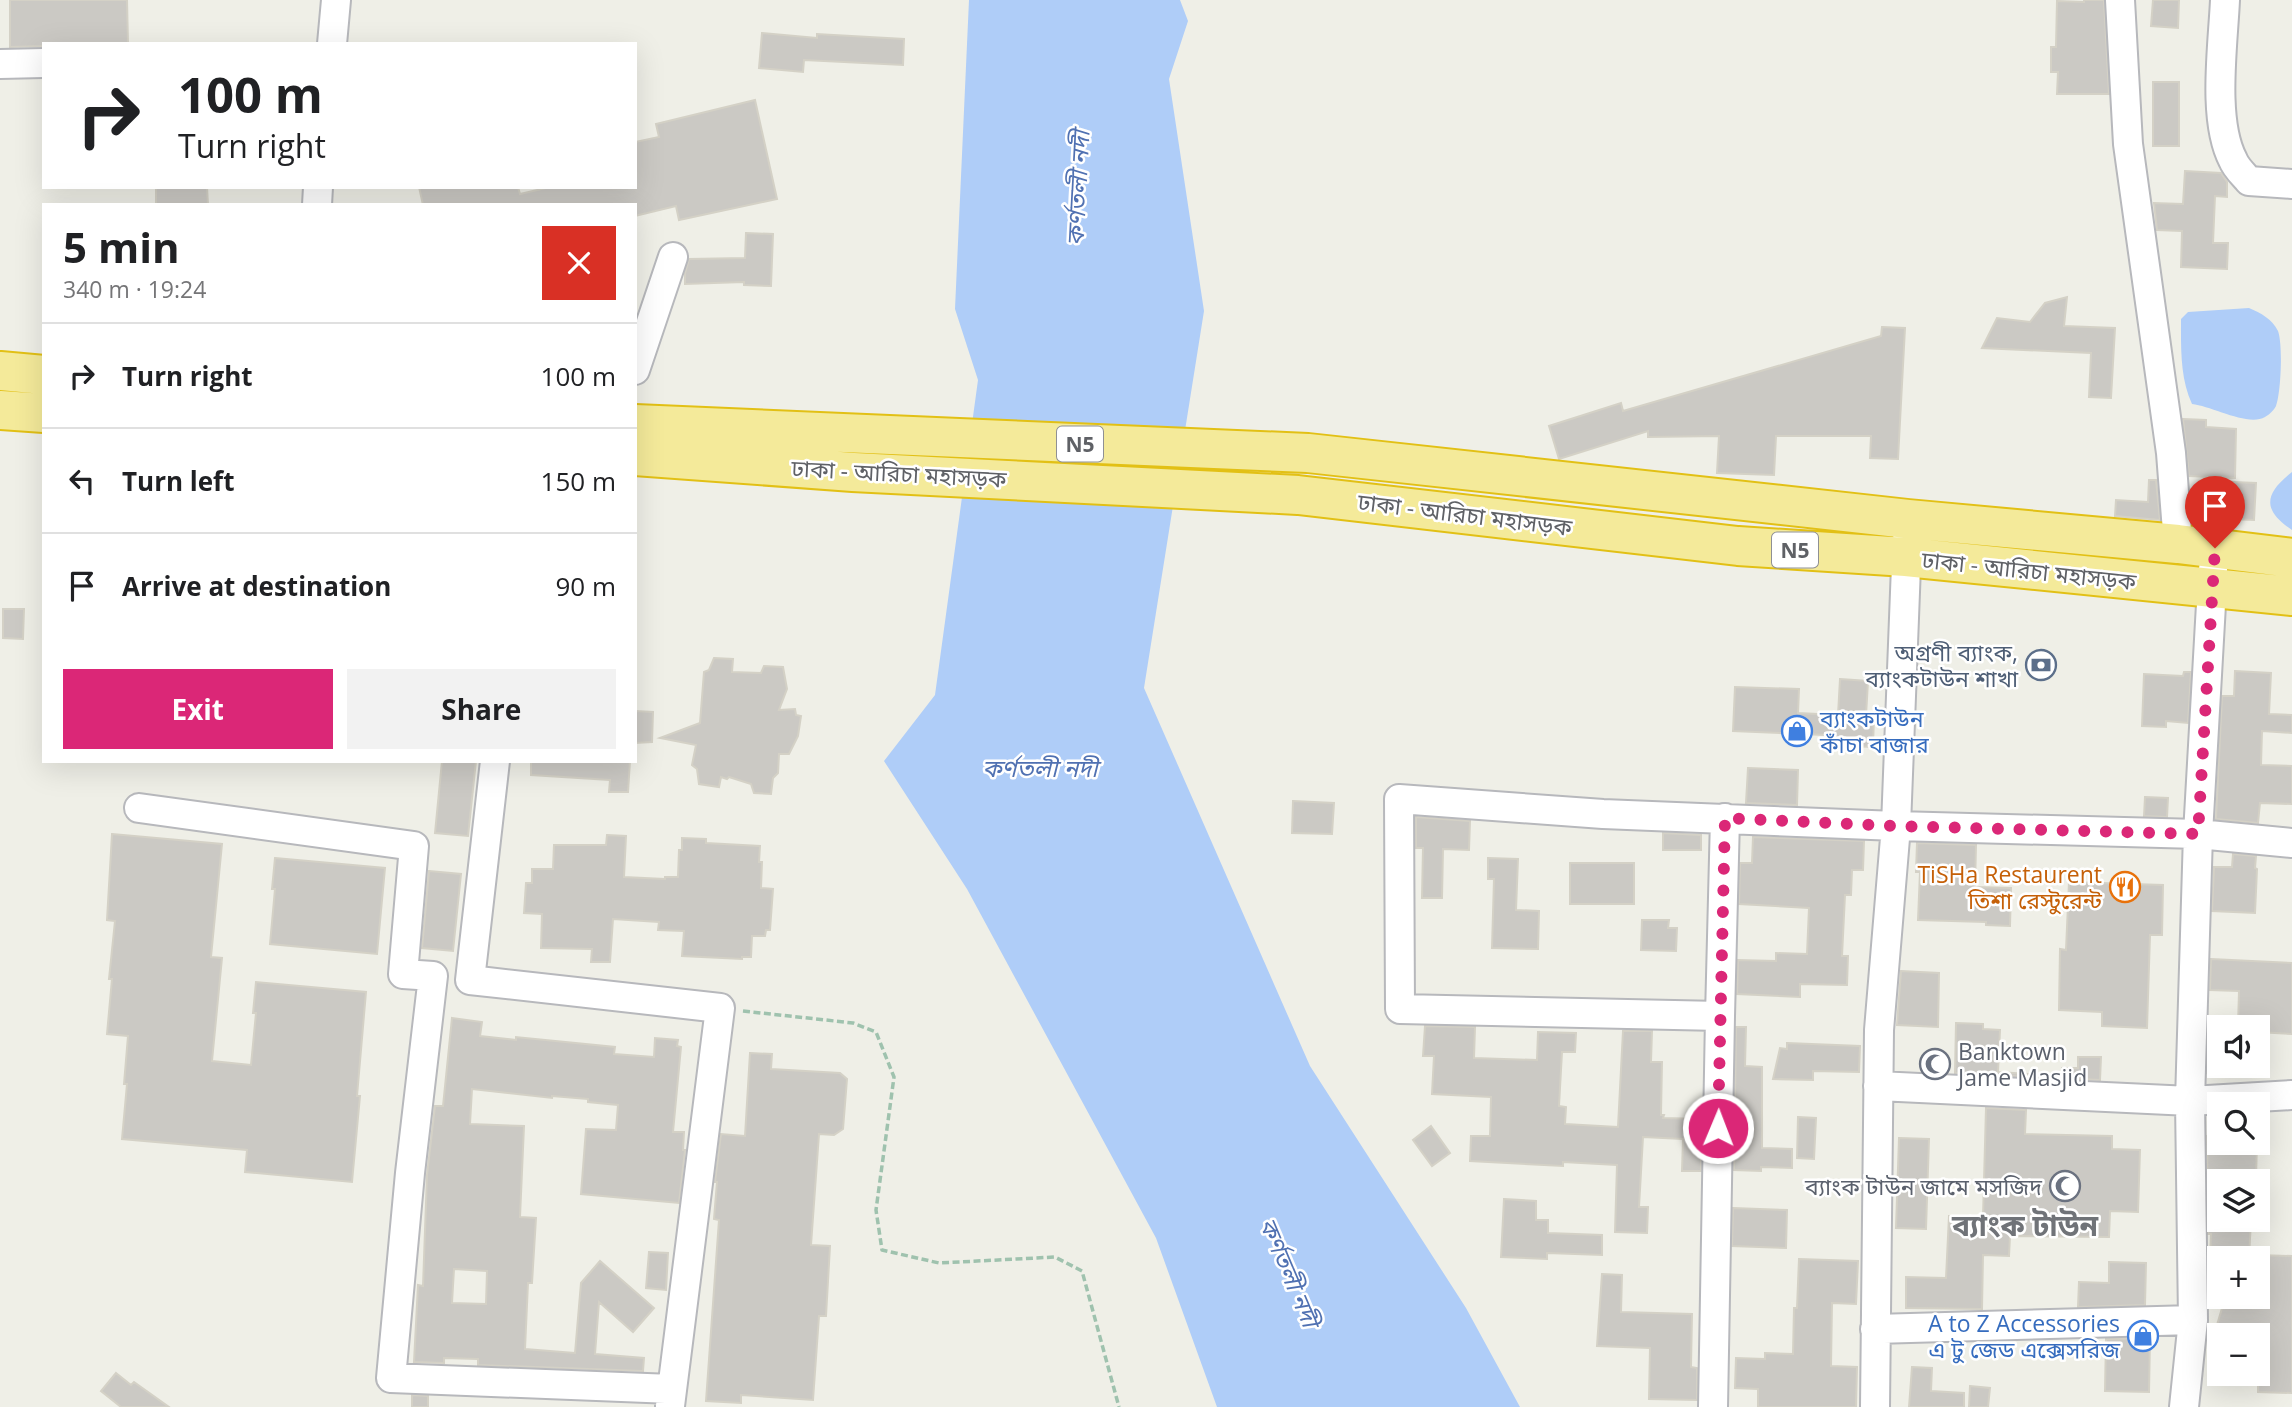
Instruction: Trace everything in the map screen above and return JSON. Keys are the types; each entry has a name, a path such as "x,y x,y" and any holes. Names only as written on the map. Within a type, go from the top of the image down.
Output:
{"highway":[{"path":"0,371 42,375"},
{"path":"0,410 42,413"},
{"name":"N5","path":"637,424 852,453"},
{"name":"ঢাকা - আরিচা মহাসড়ক","path":"852,453 1298,495 1738,546 1906,557 2292,596"},
{"name":"ঢাকা - আরিচা মহাসড়ক","path":"637,456 1308,453 2292,558"}],"street":[{"path":"332,42 336,0"},
{"path":"2120,0 2128,144 2171,453 2211,588 2198,834 2190,1101 2193,1320 2184,1407"},
{"path":"2225,0 2221,69 2223,133 2233,162 2249,181 2292,184"},
{"path":"0,64 42,63"},
{"path":"637,364 673,257"},
{"path":"1875,1407 1879,1030 1896,826 1908,519"},
{"path":"470,980 495,763"},
{"path":"1720,1016 1400,1009 1399,799 1603,814 1896,826 2198,834 2292,844"},
{"path":"139,808 414,846 403,974 433,976 720,1008 671,1398 391,1378 410,1173 433,976"},
{"path":"1713,1407 1725,818"},
{"path":"1878,1086 2190,1101 2292,1095"},
{"path":"1875,1329 2193,1320"}],"path":[{"path":"720,1008 853,1023 876,1032 894,1077 876,1210 882,1250 939,1263 1055,1257 1082,1271 1119,1407"}],"water":[{"name":"কর্ণতলী নদী","path":"969,0 1180,0 1188,21 1169,79 1204,311 1144,688 1310,1066 1466,1308 1520,1407 1217,1407 1156,1238 967,889 884,761 935,695 978,380 955,309"},
{"path":"2249,308 2262,314 2278,331 2281,346 2276,406 2265,417 2249,419 2192,404 2182,363 2181,319 2188,312"},
{"path":"2292,472 2292,530 2275,516 2270,502 2276,488"}],"building":[{"path":"10,0 127,0 128,42 42,42 42,46 10,47"},
{"path":"2104,0 2109,94 2057,94 2058,72 2051,72 2051,47 2056,47 2057,1"},
{"path":"2153,0 2179,0 2178,28 2151,26"},
{"path":"762,33 817,38 817,34 904,39 903,65 804,60 803,72 759,68"},
{"path":"2153,82 2179,82 2179,146 2153,146"},
{"path":"755,100 777,199 679,220 676,206 637,216 637,203 423,203 419,189 519,189 520,194 541,189 637,189 637,142 659,137 656,124"},
{"path":"2185,171 2221,173 2227,182 2227,197 2215,196 2213,243 2228,243 2227,269 2181,267 2182,231 2157,230 2154,203 2183,204"},
{"path":"156,189 207,189 208,203 156,203"},
{"path":"746,233 773,234 771,286 744,285 744,282 685,284 689,259 745,258"},
{"path":"2067,297 2064,326 2115,328 2111,398 2089,397 2091,353 1982,348 1997,318 2030,322 2045,303"},
{"path":"1882,327 1905,328 1898,459 1870,458 1871,436 1776,436 1774,475 1717,473 1719,436 1648,437 1648,431 1559,459 1549,426 1621,403 1623,411 1881,336"},
{"path":"2183,419 2206,420 2206,427 2236,429 2235,478 2189,476"},
{"path":"2149,480 2156,480 2160,520 2115,516 2116,500 2148,502"},
{"path":"2233,482 2256,483 2254,520 2231,519"},
{"path":"3,609 24,609 23,639 3,638"},
{"path":"714,658 733,659 732,672 761,673 764,666 783,667 787,689 779,710 795,709 796,715 801,716 798,736 789,754 779,754 778,773 773,778 771,794 754,793 751,784 729,777 721,777 719,787 699,784 697,769 692,765 696,745 660,738 700,723 704,672 709,670"},
{"path":"2235,671 2271,673 2269,714 2292,715 2292,733 2262,731 2261,765 2292,766 2292,804 2260,803 2258,823 2216,819 2222,696 2234,696"},
{"path":"2184,672 2191,672 2188,723 2166,721 2166,727 2142,726 2144,674 2183,676"},
{"path":"1840,679 1868,681 1866,716 1874,716 1873,747 1825,745 1825,735 1733,731 1735,687 1799,689 1798,713 1838,715"},
{"path":"637,711 653,712 652,742 637,743"},
{"path":"442,763 476,763 468,836 435,833"},
{"path":"531,763 630,763 628,792 609,792 610,780 531,775"},
{"path":"1748,768 1798,770 1797,805 1746,803"},
{"path":"2145,797 2168,798 2167,817 2144,816"},
{"path":"1293,801 1334,803 1332,834 1292,833"},
{"path":"1416,817 1470,821 1469,850 1443,849 1442,898 1422,898 1423,848 1416,848"},
{"path":"1663,833 1701,835 1701,850 1663,850"},
{"path":"112,834 222,844 211,957 222,958 212,1061 251,1065 256,982 366,992 352,1182 245,1172 247,1150 122,1139 128,1036 107,1034 115,921 107,920"},
{"path":"607,835 626,836 624,877 678,877 682,838 706,839 706,843 760,846 761,888 773,889 770,930 766,930 765,936 752,936 751,957 742,959 682,956 684,931 658,930 659,922 613,919 610,962 591,962 592,949 541,948 542,914 524,913 526,883 532,883 532,869 553,869 554,845 606,845"},
{"path":"1753,837 1864,841 1863,870 1852,870 1851,895 1845,895 1842,956 1848,956 1847,985 1800,984 1800,997 1737,994 1738,960 1776,961 1776,953 1807,954 1809,908 1739,904 1740,863 1752,863"},
{"path":"1917,843 1976,845 1975,887 2011,888 2010,926 1986,925 1986,922 1918,920 1920,872 1916,872"},
{"path":"2233,854 2256,856 2255,913 2212,911 2214,867 2232,867"},
{"path":"275,858 385,868 377,954 270,944"},
{"path":"1488,858 1518,859 1516,910 1539,911 1538,949 1492,948 1494,879 1488,879"},
{"path":"1570,863 1634,863 1634,904 1570,904"},
{"path":"429,871 461,874 453,951 422,948"},
{"path":"2069,882 2163,885 2162,935 2150,935 2147,1028 2102,1026 2102,1012 2059,1010 2060,949 2066,950"},
{"path":"1642,920 1669,920 1668,928 1677,928 1676,951 1641,950"},
{"path":"2211,959 2292,963 2292,1034 2270,1033 2270,1015 2238,1015 2239,991 2210,990"},
{"path":"1901,971 1939,973 1938,1027 1897,1025"},
{"path":"452,1018 482,1022 480,1036 615,1047 614,1054 654,1057 655,1038 678,1040 677,1046 681,1047 673,1132 684,1132 685,1150 679,1203 581,1194 586,1129 616,1130 618,1105 588,1102 588,1099 472,1089 470,1124 524,1126 520,1217 536,1218 532,1283 528,1283 525,1349 575,1353 581,1283 600,1261 654,1308 633,1332 599,1302 595,1354 644,1358 643,1371 478,1365 478,1359 444,1358 444,1363 414,1362 418,1285 423,1286 427,1175 435,1106 443,1106","holes":["454,1269 487,1271 486,1304 452,1303"]},
{"path":"1956,1023 1983,1024 1983,1029 2000,1030 1998,1072 2028,1074 2028,1077 1955,1073"},
{"path":"1425,1026 1475,1027 1474,1058 1537,1060 1538,1032 1576,1033 1575,1052 1562,1052 1559,1106 1566,1107 1565,1124 1618,1127 1623,1031 1652,1031 1651,1062 1662,1062 1661,1115 1664,1115 1663,1118 1702,1119 1701,1171 1682,1171 1683,1139 1643,1137 1639,1207 1648,1207 1647,1233 1615,1232 1617,1165 1563,1162 1563,1166 1470,1161 1471,1136 1490,1136 1491,1097 1432,1094 1434,1056 1423,1056"},
{"path":"1736,1027 1746,1027 1745,1066 1762,1067 1762,1148 1792,1149 1792,1168 1734,1170"},
{"path":"1787,1043 1860,1046 1859,1072 1813,1071 1813,1080 1773,1079 1780,1048 1787,1049"},
{"path":"750,1053 772,1054 771,1069 840,1073 847,1079 843,1129 834,1135 819,1134 811,1245 830,1246 826,1316 819,1316 813,1400 741,1395 741,1403 706,1401 719,1220 714,1219 715,1182 721,1134 745,1136"},
{"path":"2078,1057 2101,1057 2100,1080 2062,1078 2062,1068 2078,1068"},
{"path":"1986,1108 2026,1110 2025,1134 2112,1136 2112,1149 2140,1150 2138,1212 2110,1211 2109,1237 2010,1236 2009,1256 1983,1255 1982,1309 1906,1308 1906,1277 1946,1278 1949,1216 1983,1217"},
{"path":"1798,1117 1816,1118 1814,1159 1797,1158"},
{"path":"1431,1126 1450,1153 1432,1166 1413,1140"},
{"path":"1899,1138 1929,1139 1926,1229 1896,1228"},
{"path":"2207,1155 2257,1155 2256,1169 2207,1169"},
{"path":"1504,1199 1536,1201 1536,1220 1548,1220 1548,1233 1602,1235 1602,1255 1547,1253 1547,1259 1501,1257"},
{"path":"1733,1208 1787,1210 1786,1248 1732,1246"},
{"path":"2250,1232 2250,1246 2210,1246 2211,1234 2208,1234"},
{"path":"649,1252 668,1253 666,1290 646,1288"},
{"path":"2270,1255 2292,1256 2292,1393 2258,1392 2258,1386 2270,1386 2270,1323 2218,1323 2222,1309 2270,1309"},
{"path":"1799,1259 1858,1261 1856,1304 1832,1303 1831,1366 1857,1367 1856,1407 1758,1407 1758,1389 1735,1388 1736,1358 1765,1359 1765,1353 1793,1354"},
{"path":"2109,1262 2146,1263 2145,1305 2078,1307 2079,1282 2109,1283"},
{"path":"1602,1274 1622,1275 1621,1312 1692,1314 1691,1367 1697,1368 1697,1400 1649,1399 1650,1348 1597,1346"},
{"path":"2150,1338 2149,1392 2105,1391 2106,1339"},
{"path":"1912,1367 1932,1368 1931,1391 1964,1393 1964,1407 1909,1407"},
{"path":"116,1373 131,1385 134,1382 169,1407 121,1407 101,1391"},
{"path":"1970,1386 1990,1388 1988,1407 1969,1407"},
{"path":"412,1395 428,1396 428,1407 412,1407"}],"place":[{"name":"অগ্রণী ব্যাংক, ব্যাংকটাউন শাখা","path":"2041,665"},
{"name":"ব্যাংকটাউন কাঁচা বাজার","path":"1797,731"},
{"name":"TiSHa Restaurent তিশা রেস্টুরেন্ট","path":"2125,887"},
{"name":"Banktown Jame Masjid","path":"1935,1064"},
{"name":"ব্যাংক টাউন জামে মসজিদ","path":"2065,1186"},
{"name":"A to Z Accessories এ টু জেড এক্সেসরিজ","path":"2143,1336"}],"district":[{"name":"ব্যাংক টাউন","path":"2025,1224"}],"route":[{"path":"1718,1128 1725,818 1896,826 2198,834 2215,548"}]}
